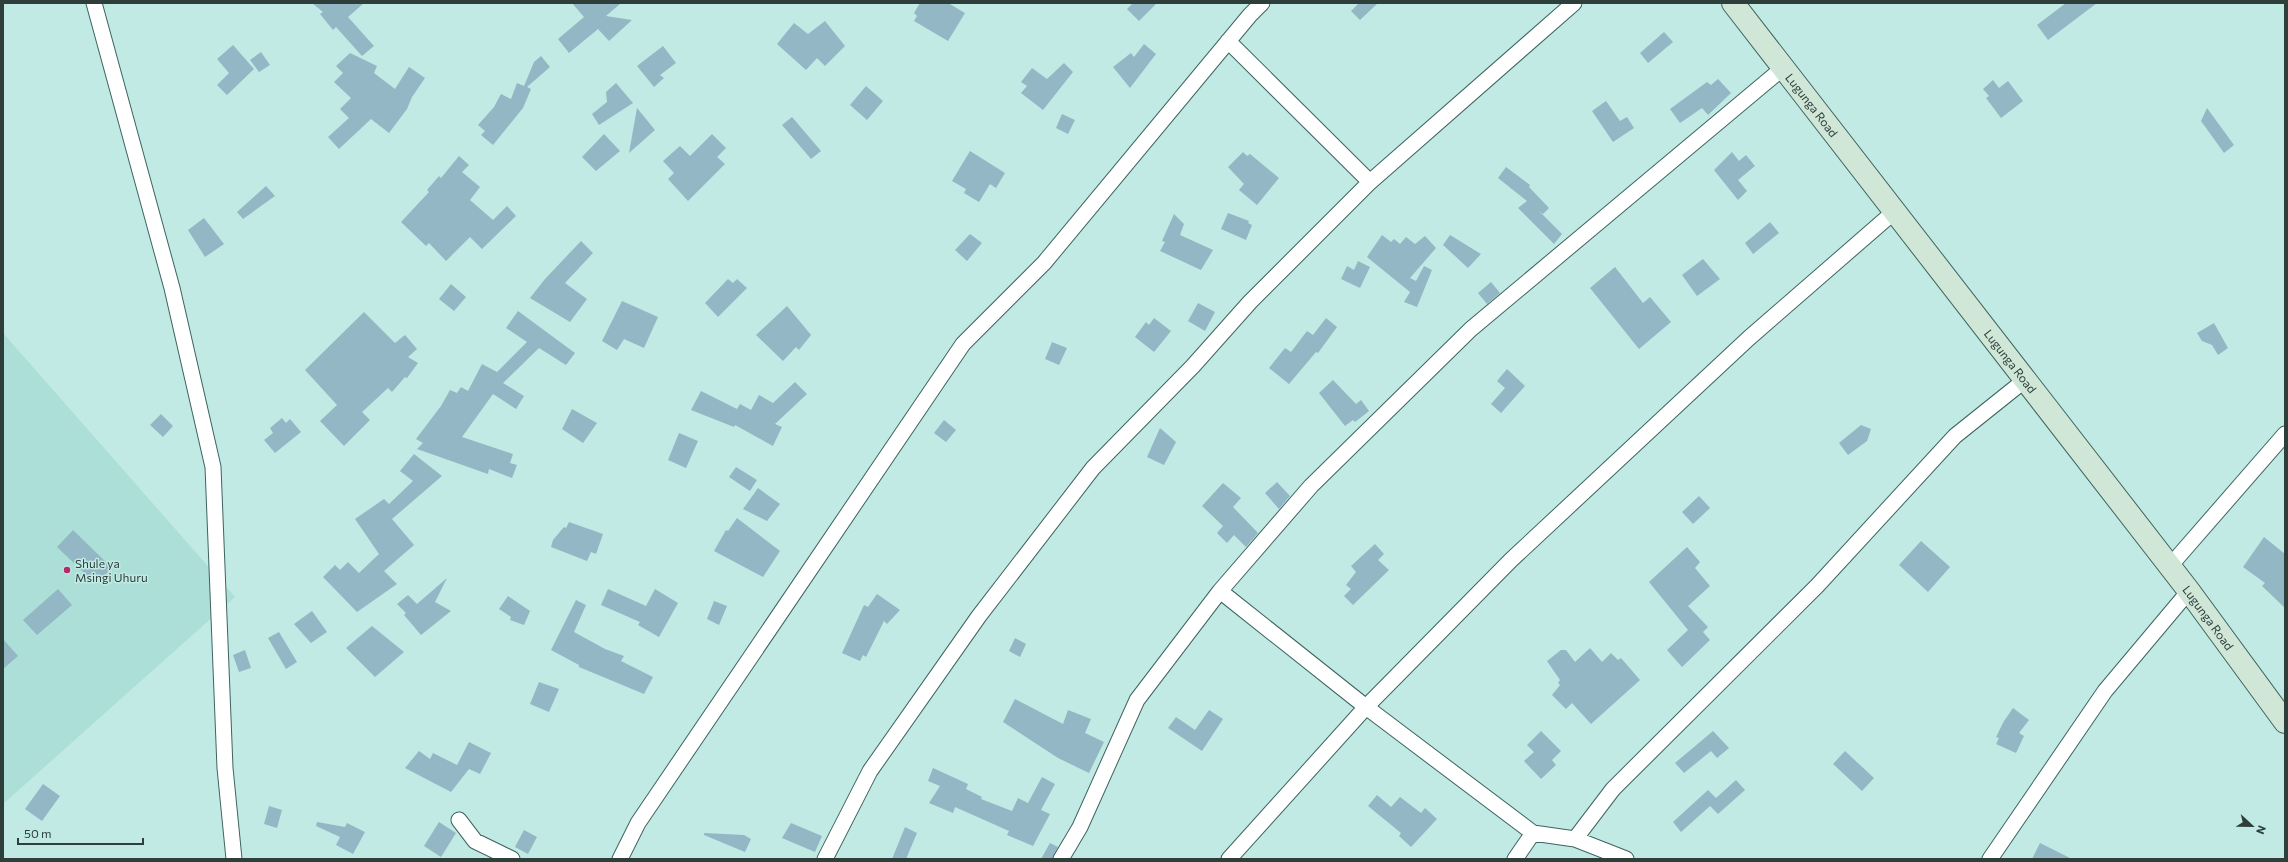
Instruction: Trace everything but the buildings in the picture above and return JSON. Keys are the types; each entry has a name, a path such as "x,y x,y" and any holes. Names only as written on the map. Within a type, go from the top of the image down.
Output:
{"street":[{"path":"94,3 172,288 213,467 225,768 234,859"},
{"path":"620,859 638,823 963,344 1044,263 1228,41 1262,3"},
{"path":"825,859 870,771 980,616 1093,468 1193,366 1250,302 1370,182 1574,3"},
{"name":"Lugunga Road","path":"1733,3 2170,566 2285,722"},
{"path":"1228,41 1370,182"},
{"path":"1062,859 1080,827 1137,700 1220,591 1311,486 1471,329 1783,68"},
{"path":"1229,859 1366,708 1511,560 1750,338 1894,211"},
{"path":"1575,838 1613,789 1817,586 1955,436 2025,380"},
{"path":"2170,566 2285,434"},
{"path":"1220,591 1366,708 1533,833 1575,838 1626,859"},
{"path":"1990,859 2106,690 2189,591"},
{"path":"459,820 475,841 512,859"},
{"path":"1515,859 1533,833"}],"shaded area":[{"path":"3,333 235,597 3,804"}],"place":[{"name":"Shule ya Msingi Uhuru","path":"67,570"}]}
